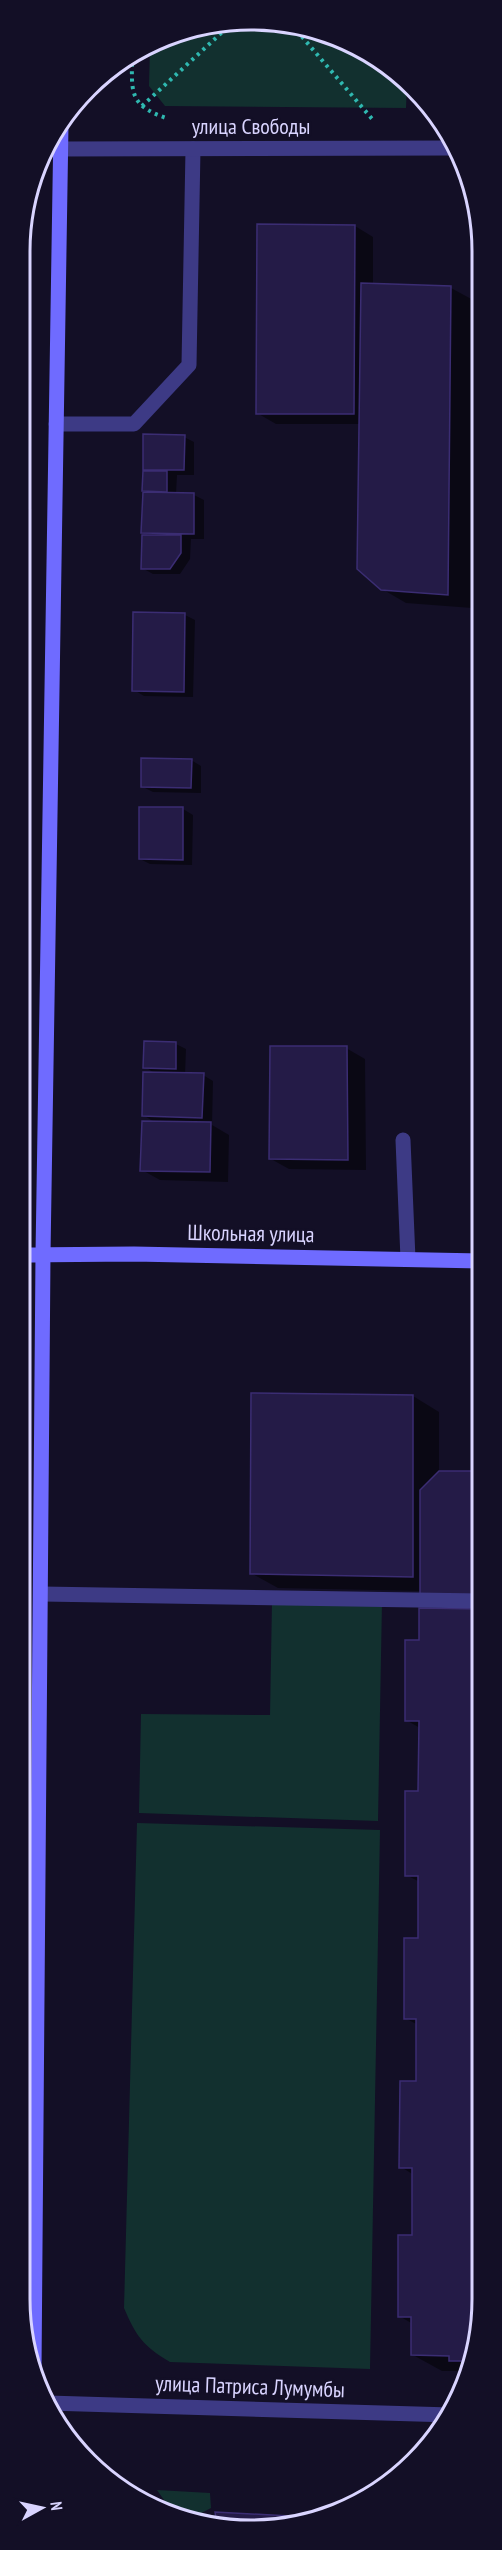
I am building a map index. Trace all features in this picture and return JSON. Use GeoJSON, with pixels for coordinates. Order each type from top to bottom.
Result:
{"type":"FeatureCollection","features":[{"type":"Feature","properties":{"kind":"main road"},"geometry":{"type":"LineString","coordinates":[[34,2343],[43,1254],[56,424],[53,153]]}},
{"type":"Feature","properties":{"kind":"main road","name":"Школьная улица"},"geometry":{"type":"LineString","coordinates":[[30,1255],[472,1261]]}},
{"type":"Feature","properties":{"kind":"street","name":"улица Свободы"},"geometry":{"type":"LineString","coordinates":[[55,149],[446,148]]}},
{"type":"Feature","properties":{"kind":"street"},"geometry":{"type":"LineString","coordinates":[[56,424],[134,424],[189,365],[193,149]]}},
{"type":"Feature","properties":{"kind":"street"},"geometry":{"type":"LineString","coordinates":[[403,1140],[408,1259]]}},
{"type":"Feature","properties":{"kind":"street"},"geometry":{"type":"LineString","coordinates":[[42,1594],[472,1601]]}},
{"type":"Feature","properties":{"kind":"street","name":"улица Патриса Лумумбы"},"geometry":{"type":"LineString","coordinates":[[56,2403],[439,2415]]}},
{"type":"Feature","properties":{"kind":"path"},"geometry":{"type":"LineString","coordinates":[[142,106],[222,32]]}},
{"type":"Feature","properties":{"kind":"path"},"geometry":{"type":"LineString","coordinates":[[302,36],[373,120]]}},
{"type":"Feature","properties":{"kind":"path"},"geometry":{"type":"LineString","coordinates":[[132,65],[132,93],[142,106],[164,118],[176,118]]}},
{"type":"Feature","properties":{"kind":"path"},"geometry":{"type":"LineString","coordinates":[[362,120],[383,120]]}},
{"type":"Feature","properties":{"kind":"green space"},"geometry":{"type":"Polygon","coordinates":[[[237,30],[265,30],[294,34],[322,42],[362,60],[386,76],[407,95],[406,108],[165,106],[149,86],[150,55],[153,53],[208,34],[237,30]]]}},
{"type":"Feature","properties":{"kind":"green space"},"geometry":{"type":"Polygon","coordinates":[[[272,1602],[382,1602],[378,1821],[139,1813],[141,1714],[270,1715],[272,1602]]]}},
{"type":"Feature","properties":{"kind":"green space"},"geometry":{"type":"Polygon","coordinates":[[[137,1823],[380,1830],[370,2369],[170,2362],[141,2340],[124,2308],[137,1823]]]}},
{"type":"Feature","properties":{"kind":"green space"},"geometry":{"type":"Polygon","coordinates":[[[157,2490],[210,2493],[211,2508],[200,2514],[166,2503],[157,2490]]]}},
{"type":"Feature","properties":{"kind":"building"},"geometry":{"type":"Polygon","coordinates":[[[257,224],[355,225],[354,414],[256,414],[257,224]]]}},
{"type":"Feature","properties":{"kind":"building"},"geometry":{"type":"Polygon","coordinates":[[[361,283],[451,286],[448,595],[381,590],[357,569],[361,283]]]}},
{"type":"Feature","properties":{"kind":"building"},"geometry":{"type":"Polygon","coordinates":[[[143,434],[185,435],[184,470],[143,470],[143,434]]]}},
{"type":"Feature","properties":{"kind":"building"},"geometry":{"type":"Polygon","coordinates":[[[143,471],[167,471],[167,492],[142,491],[143,471]]]}},
{"type":"Feature","properties":{"kind":"building"},"geometry":{"type":"Polygon","coordinates":[[[143,492],[194,493],[194,534],[141,533],[143,492]]]}},
{"type":"Feature","properties":{"kind":"building"},"geometry":{"type":"Polygon","coordinates":[[[142,535],[181,535],[181,553],[170,569],[141,569],[142,535]]]}},
{"type":"Feature","properties":{"kind":"building"},"geometry":{"type":"Polygon","coordinates":[[[133,612],[185,613],[184,692],[132,691],[133,612]]]}},
{"type":"Feature","properties":{"kind":"building"},"geometry":{"type":"Polygon","coordinates":[[[141,758],[192,759],[191,788],[141,787],[141,758]]]}},
{"type":"Feature","properties":{"kind":"building"},"geometry":{"type":"Polygon","coordinates":[[[139,807],[183,807],[183,860],[139,859],[139,807]]]}},
{"type":"Feature","properties":{"kind":"building"},"geometry":{"type":"Polygon","coordinates":[[[144,1041],[176,1042],[176,1069],[143,1068],[144,1041]]]}},
{"type":"Feature","properties":{"kind":"building"},"geometry":{"type":"Polygon","coordinates":[[[270,1046],[347,1046],[348,1160],[269,1159],[270,1046]]]}},
{"type":"Feature","properties":{"kind":"building"},"geometry":{"type":"Polygon","coordinates":[[[143,1072],[204,1073],[202,1118],[142,1116],[143,1072]]]}},
{"type":"Feature","properties":{"kind":"building"},"geometry":{"type":"Polygon","coordinates":[[[142,1121],[211,1122],[210,1172],[140,1171],[142,1121]]]}},
{"type":"Feature","properties":{"kind":"building"},"geometry":{"type":"Polygon","coordinates":[[[251,1393],[413,1395],[413,1577],[250,1574],[251,1393]]]}},
{"type":"Feature","properties":{"kind":"building"},"geometry":{"type":"Polygon","coordinates":[[[439,1471],[472,1471],[472,1597],[420,1595],[420,1490],[439,1471]]]}},
{"type":"Feature","properties":{"kind":"building"},"geometry":{"type":"Polygon","coordinates":[[[419,1608],[472,1609],[472,2313],[463,2361],[449,2361],[449,2356],[411,2355],[411,2317],[398,2317],[398,2235],[412,2235],[412,2168],[399,2168],[400,2081],[416,2081],[416,2019],[404,2019],[404,1938],[418,1938],[418,1876],[405,1876],[405,1791],[418,1791],[419,1721],[405,1721],[405,1640],[419,1640],[419,1608]]]}},
{"type":"Feature","properties":{"kind":"building"},"geometry":{"type":"Polygon","coordinates":[[[215,2512],[293,2516],[265,2520],[216,2517],[215,2512]]]}}]}
